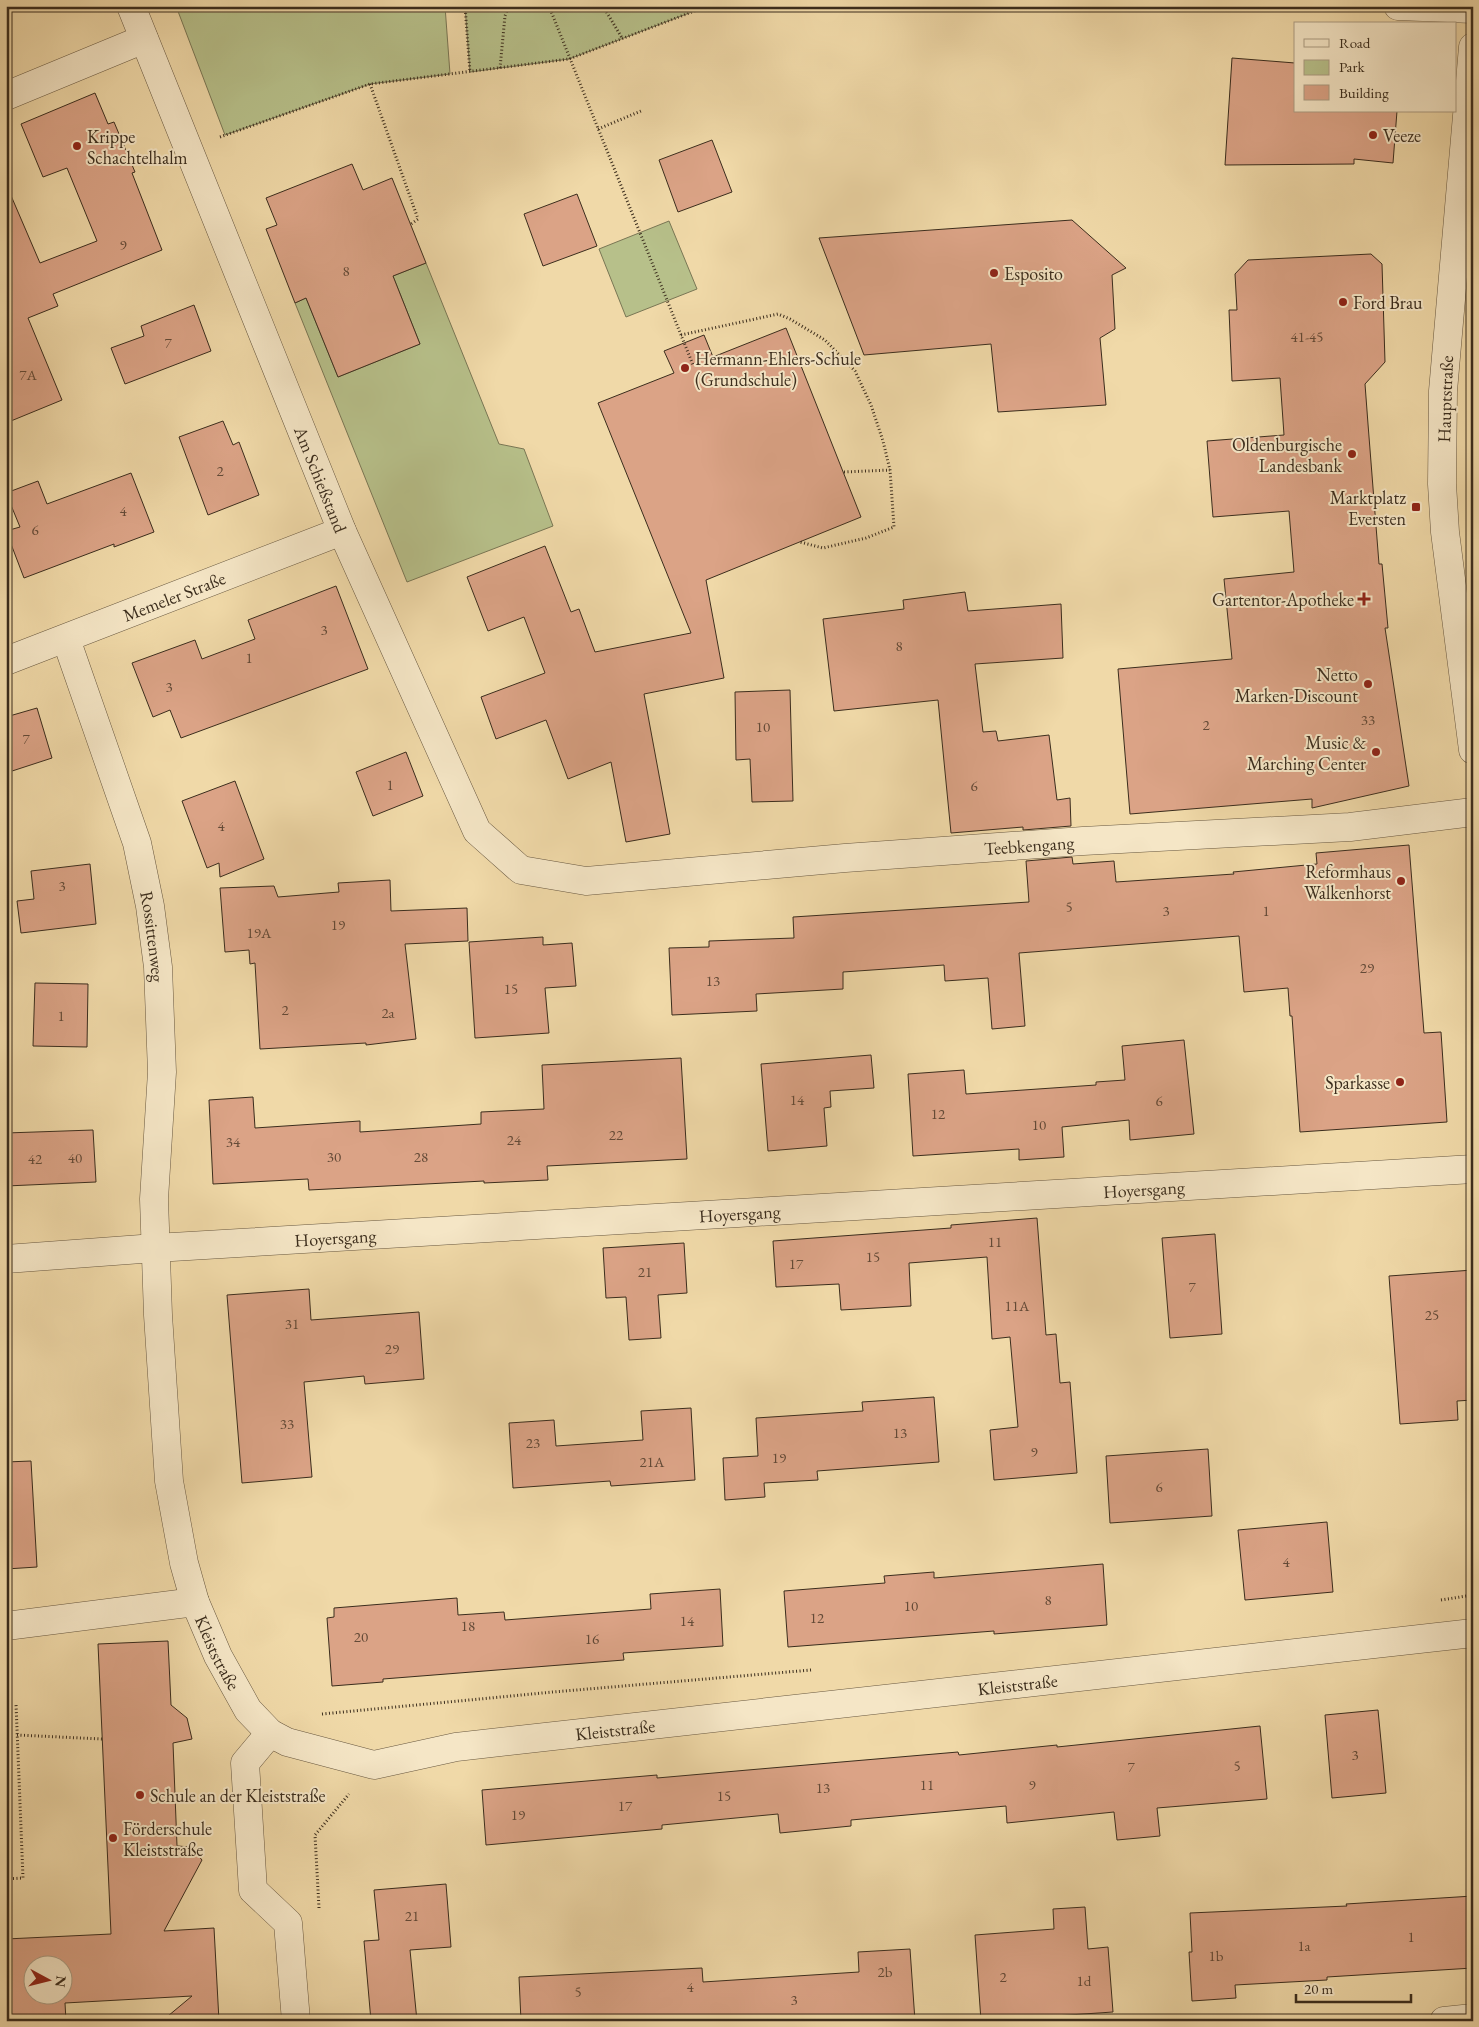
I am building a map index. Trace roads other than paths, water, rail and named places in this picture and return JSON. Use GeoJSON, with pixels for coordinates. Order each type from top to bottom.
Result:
{"type":"FeatureCollection","features":[{"type":"Feature","properties":{"kind":"street","name":"Am Schießstand"},"geometry":{"type":"LineString","coordinates":[[131,6],[342,531],[477,831],[521,870],[586,881]]}},
{"type":"Feature","properties":{"kind":"street"},"geometry":{"type":"LineString","coordinates":[[1398,6],[1473,9]]}},
{"type":"Feature","properties":{"kind":"street"},"geometry":{"type":"LineString","coordinates":[[6,96],[144,39]]}},
{"type":"Feature","properties":{"kind":"street","name":"Hauptstraße"},"geometry":{"type":"LineString","coordinates":[[1473,47],[1443,391],[1442,484],[1445,532],[1473,750]]}},
{"type":"Feature","properties":{"kind":"street","name":"Memeler Straße"},"geometry":{"type":"LineString","coordinates":[[6,661],[342,531]]}},
{"type":"Feature","properties":{"kind":"street","name":"Rossittenweg"},"geometry":{"type":"LineString","coordinates":[[66,639],[137,844],[150,906],[158,967],[162,1072],[154,1199],[155,1248]]}},
{"type":"Feature","properties":{"kind":"street","name":"Teebkengang"},"geometry":{"type":"LineString","coordinates":[[586,881],[845,858],[1083,841],[1350,826],[1473,812]]}},
{"type":"Feature","properties":{"kind":"street","name":"Hoyersgang"},"geometry":{"type":"LineString","coordinates":[[6,1259],[155,1248],[1473,1170]]}},
{"type":"Feature","properties":{"kind":"street","name":"Kleiststraße"},"geometry":{"type":"LineString","coordinates":[[155,1248],[169,1481],[184,1563],[195,1602],[218,1656],[248,1710],[270,1733],[287,1742],[374,1765],[456,1748],[1473,1634]]}},
{"type":"Feature","properties":{"kind":"street"},"geometry":{"type":"LineString","coordinates":[[6,1626],[195,1602]]}},
{"type":"Feature","properties":{"kind":"street"},"geometry":{"type":"LineString","coordinates":[[270,1733],[245,1763],[253,1890],[288,1923],[296,2021]]}},
{"type":"Feature","properties":{"kind":"street"},"geometry":{"type":"LineString","coordinates":[[1444,2021],[1473,2018]]}},
{"type":"Feature","properties":{"kind":"place","name":"Veeze"},"geometry":{"type":"Point","coordinates":[1373,135]}},
{"type":"Feature","properties":{"kind":"place","name":"Krippe Schachtelhalm"},"geometry":{"type":"Point","coordinates":[77,146]}},
{"type":"Feature","properties":{"kind":"place","name":"Esposito"},"geometry":{"type":"Point","coordinates":[994,273]}},
{"type":"Feature","properties":{"kind":"place","name":"Ford Brau"},"geometry":{"type":"Point","coordinates":[1343,302]}},
{"type":"Feature","properties":{"kind":"place","name":"Hermann-Ehlers-Schule (Grundschule)"},"geometry":{"type":"Point","coordinates":[685,368]}},
{"type":"Feature","properties":{"kind":"place","name":"Oldenburgische Landesbank"},"geometry":{"type":"Point","coordinates":[1352,454]}},
{"type":"Feature","properties":{"kind":"place","name":"Marktplatz Eversten"},"geometry":{"type":"Point","coordinates":[1416,507]}},
{"type":"Feature","properties":{"kind":"place","name":"Gartentor-Apotheke"},"geometry":{"type":"Point","coordinates":[1364,599]}},
{"type":"Feature","properties":{"kind":"place","name":"Netto Marken-Discount"},"geometry":{"type":"Point","coordinates":[1368,684]}},
{"type":"Feature","properties":{"kind":"place","name":"Music & Marching Center"},"geometry":{"type":"Point","coordinates":[1376,752]}},
{"type":"Feature","properties":{"kind":"place","name":"Reformhaus Walkenhorst"},"geometry":{"type":"Point","coordinates":[1401,881]}},
{"type":"Feature","properties":{"kind":"place","name":"Sparkasse"},"geometry":{"type":"Point","coordinates":[1400,1082]}},
{"type":"Feature","properties":{"kind":"place","name":"Schule an der Kleiststraße"},"geometry":{"type":"Point","coordinates":[140,1795]}},
{"type":"Feature","properties":{"kind":"place","name":"Förderschule Kleiststraße"},"geometry":{"type":"Point","coordinates":[113,1838]}}]}
